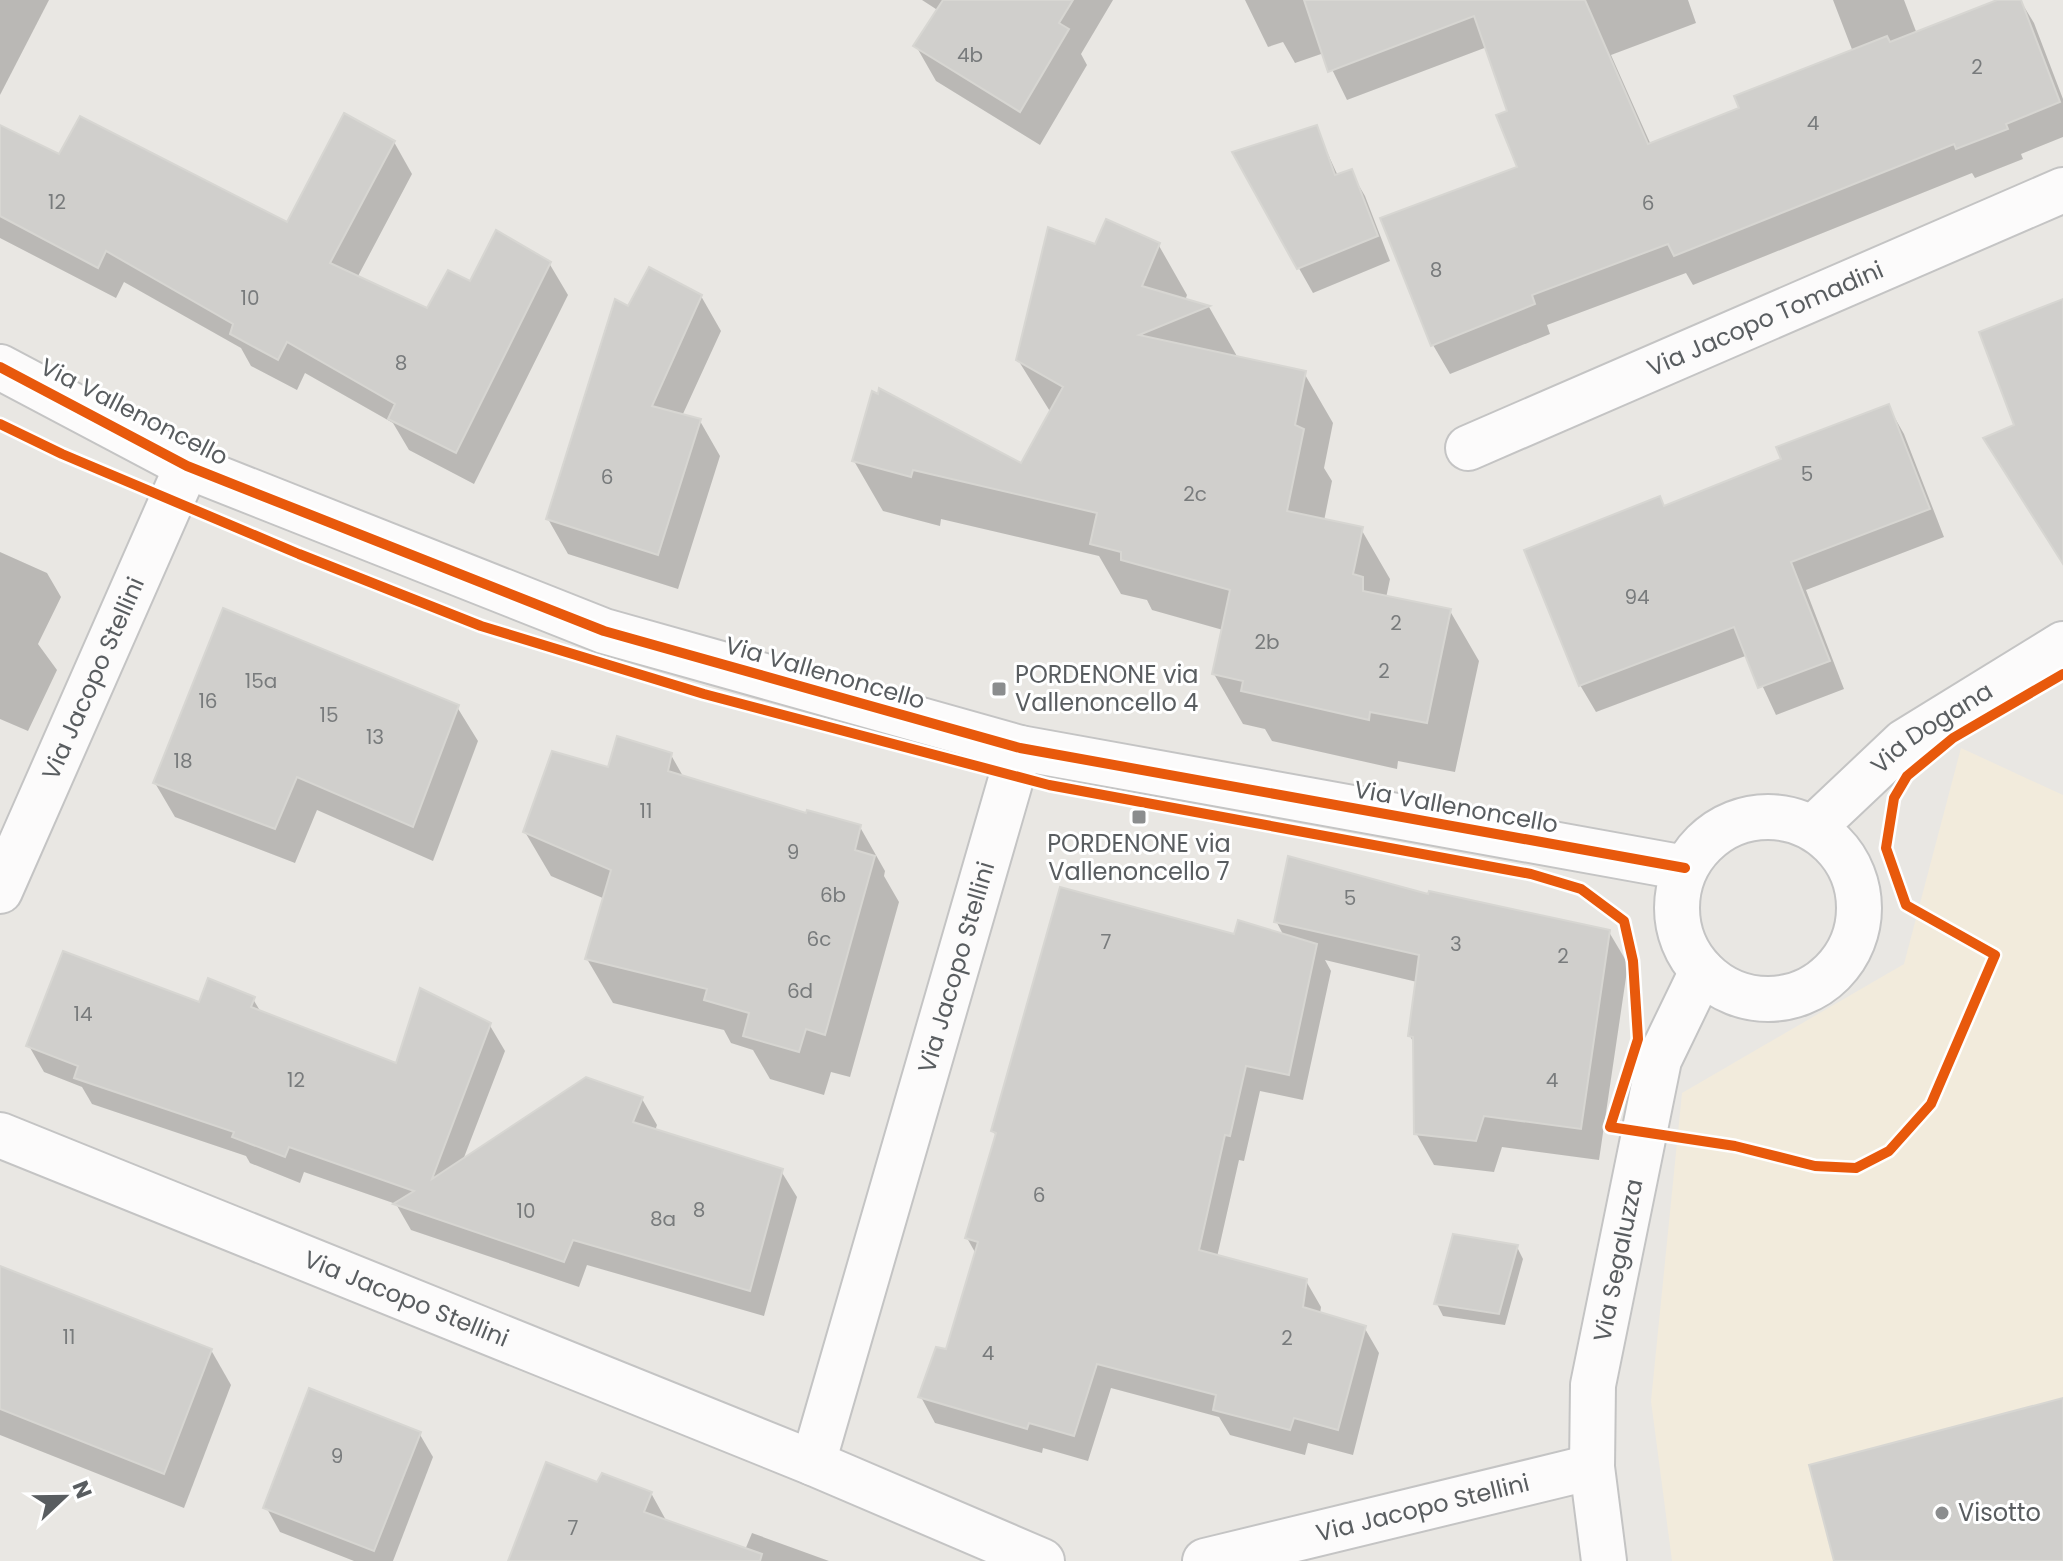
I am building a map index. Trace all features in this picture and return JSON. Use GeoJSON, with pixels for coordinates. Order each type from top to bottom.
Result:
{"type":"FeatureCollection","features":[{"type":"Feature","properties":{"kind":"street","name":"Via Jacopo Tomadini"},"geometry":{"type":"LineString","coordinates":[[1468,448],[2063,190]]}},
{"type":"Feature","properties":{"kind":"street","name":"Via Vallenoncello"},"geometry":{"type":"LineString","coordinates":[[0,367],[187,466],[604,631],[1020,748],[1685,868]]}},
{"type":"Feature","properties":{"kind":"street","name":"Via Jacopo Stellini"},"geometry":{"type":"LineString","coordinates":[[0,891],[187,466]]}},
{"type":"Feature","properties":{"kind":"street","name":"Via Dogana"},"geometry":{"type":"LineString","coordinates":[[1813,828],[1904,742],[2063,644]]}},
{"type":"Feature","properties":{"kind":"street","name":"Via Jacopo Stellini"},"geometry":{"type":"LineString","coordinates":[[813,1463],[1020,748]]}},
{"type":"Feature","properties":{"kind":"street"},"geometry":{"type":"LineString","coordinates":[[1755,817],[1785,818],[1813,828],[1837,848],[1854,875],[1860,905],[1855,937],[1841,965],[1817,986],[1788,998],[1757,999],[1727,990],[1702,971],[1686,949],[1678,922],[1677,895],[1685,868],[1703,844],[1727,826],[1741,821],[1755,817]]}},
{"type":"Feature","properties":{"kind":"street","name":"Via Segaluzza"},"geometry":{"type":"LineString","coordinates":[[1604,1561],[1592,1467],[1593,1385],[1659,1060],[1702,971]]}},
{"type":"Feature","properties":{"kind":"street","name":"Via Jacopo Stellini"},"geometry":{"type":"LineString","coordinates":[[0,1135],[813,1463],[1042,1561]]}},
{"type":"Feature","properties":{"kind":"street","name":"Via Jacopo Stellini"},"geometry":{"type":"LineString","coordinates":[[1205,1561],[1592,1467]]}},
{"type":"Feature","properties":{"kind":"shaded area"},"geometry":{"type":"Polygon","coordinates":[[[1961,748],[2063,795],[2063,1561],[1672,1561],[1651,1401],[1682,1093],[1904,964],[1961,748]]]}},
{"type":"Feature","properties":{"kind":"building"},"geometry":{"type":"Polygon","coordinates":[[[943,0],[1073,0],[1059,23],[1069,29],[1020,112],[913,46],[943,0]]]}},
{"type":"Feature","properties":{"kind":"building"},"geometry":{"type":"Polygon","coordinates":[[[1304,0],[1585,0],[1648,144],[1739,108],[1734,96],[1887,36],[1890,42],[1997,0],[2021,0],[2060,102],[2006,124],[2008,129],[1956,149],[1954,144],[1674,256],[1668,244],[1532,295],[1535,304],[1431,346],[1380,218],[1517,167],[1496,115],[1507,111],[1474,16],[1328,72],[1304,0]]]}},
{"type":"Feature","properties":{"kind":"building"},"geometry":{"type":"Polygon","coordinates":[[[344,113],[395,141],[330,263],[427,308],[448,270],[470,281],[496,230],[551,262],[456,453],[388,419],[395,404],[287,342],[278,360],[230,334],[233,324],[106,251],[98,268],[0,216],[0,125],[59,154],[80,116],[287,222],[344,113]]]}},
{"type":"Feature","properties":{"kind":"building"},"geometry":{"type":"Polygon","coordinates":[[[1317,125],[1335,175],[1352,169],[1378,236],[1297,269],[1232,152],[1317,125]]]}},
{"type":"Feature","properties":{"kind":"building"},"geometry":{"type":"Polygon","coordinates":[[[1106,219],[1160,243],[1142,286],[1210,306],[1139,335],[1306,371],[1295,425],[1304,429],[1287,511],[1363,527],[1353,574],[1363,577],[1363,591],[1451,609],[1427,723],[1370,712],[1369,720],[1241,691],[1243,681],[1212,674],[1230,590],[1121,560],[1121,552],[1090,544],[1097,513],[913,470],[911,477],[852,461],[872,391],[878,394],[879,388],[1021,463],[1063,387],[1016,360],[1048,227],[1095,244],[1106,219]]]}},
{"type":"Feature","properties":{"kind":"building"},"geometry":{"type":"Polygon","coordinates":[[[649,267],[702,295],[652,406],[701,419],[658,555],[546,519],[615,299],[628,306],[649,267]]]}},
{"type":"Feature","properties":{"kind":"building"},"geometry":{"type":"Polygon","coordinates":[[[2063,299],[2063,564],[1983,438],[2014,425],[1979,332],[2063,299]]]}},
{"type":"Feature","properties":{"kind":"building"},"geometry":{"type":"Polygon","coordinates":[[[1889,404],[1930,509],[1791,562],[1830,661],[1758,688],[1734,627],[1579,686],[1524,550],[1660,496],[1664,506],[1781,459],[1776,447],[1889,404]]]}},
{"type":"Feature","properties":{"kind":"building"},"geometry":{"type":"Polygon","coordinates":[[[223,608],[459,705],[413,827],[297,777],[275,829],[153,783],[223,608]]]}},
{"type":"Feature","properties":{"kind":"building"},"geometry":{"type":"Polygon","coordinates":[[[617,736],[672,753],[668,771],[806,813],[807,810],[861,825],[855,850],[875,856],[825,1035],[806,1029],[799,1052],[743,1036],[749,1013],[704,1000],[707,989],[585,959],[611,870],[523,832],[552,751],[608,767],[617,736]]]}},
{"type":"Feature","properties":{"kind":"building"},"geometry":{"type":"Polygon","coordinates":[[[1288,856],[1428,894],[1429,891],[1610,930],[1581,1129],[1484,1116],[1476,1141],[1414,1134],[1413,1037],[1408,1036],[1419,955],[1274,922],[1288,856]]]}},
{"type":"Feature","properties":{"kind":"building"},"geometry":{"type":"Polygon","coordinates":[[[1060,887],[1234,934],[1238,920],[1317,944],[1289,1075],[1246,1066],[1230,1136],[1225,1135],[1199,1250],[1307,1279],[1303,1307],[1366,1326],[1338,1430],[1294,1418],[1290,1430],[1213,1410],[1216,1395],[1097,1364],[1074,1436],[1029,1423],[1027,1429],[918,1397],[936,1347],[946,1349],[978,1242],[965,1238],[996,1133],[991,1131],[1060,887]]]}},
{"type":"Feature","properties":{"kind":"building"},"geometry":{"type":"Polygon","coordinates":[[[63,951],[199,1002],[208,978],[255,997],[251,1007],[396,1063],[420,988],[491,1023],[432,1179],[586,1077],[643,1097],[633,1122],[783,1169],[750,1291],[573,1240],[564,1262],[393,1204],[414,1191],[289,1147],[285,1157],[232,1137],[234,1132],[74,1078],[78,1066],[26,1046],[63,951]]]}},
{"type":"Feature","properties":{"kind":"building"},"geometry":{"type":"Polygon","coordinates":[[[1453,1234],[1518,1245],[1499,1314],[1434,1304],[1453,1234]]]}},
{"type":"Feature","properties":{"kind":"building"},"geometry":{"type":"Polygon","coordinates":[[[0,1266],[212,1349],[164,1474],[0,1409],[0,1266]]]}},
{"type":"Feature","properties":{"kind":"building"},"geometry":{"type":"Polygon","coordinates":[[[309,1388],[421,1432],[374,1551],[263,1508],[309,1388]]]}},
{"type":"Feature","properties":{"kind":"building","name":"Visotto"},"geometry":{"type":"Polygon","coordinates":[[[2063,1398],[2063,1561],[1834,1561],[1809,1465],[2063,1398]]]}},
{"type":"Feature","properties":{"kind":"building"},"geometry":{"type":"Polygon","coordinates":[[[546,1462],[597,1482],[602,1473],[652,1492],[644,1512],[762,1554],[760,1561],[508,1561],[546,1462]]]}},
{"type":"Feature","properties":{"kind":"cycle path"},"geometry":{"type":"LineString","coordinates":[[0,367],[187,466],[604,631],[1020,748],[1685,868]]}},
{"type":"Feature","properties":{"kind":"cycle path"},"geometry":{"type":"LineString","coordinates":[[0,424],[62,454],[299,554],[481,626],[704,694],[1049,785],[1531,874],[1581,889],[1624,921],[1633,961],[1638,1039],[1610,1127],[1735,1146],[1815,1166],[1856,1168],[1889,1151],[1931,1104],[1995,955],[1906,905],[1886,848],[1894,798],[1907,776],[1953,738],[2063,674]]}},
{"type":"Feature","properties":{"kind":"place","name":"PORDENONE via Vallenoncello 4"},"geometry":{"type":"Point","coordinates":[999,689]}},
{"type":"Feature","properties":{"kind":"place","name":"PORDENONE via Vallenoncello 7"},"geometry":{"type":"Point","coordinates":[1139,817]}},
{"type":"Feature","properties":{"kind":"place","name":"Visotto"},"geometry":{"type":"Point","coordinates":[1942,1513]}}]}
